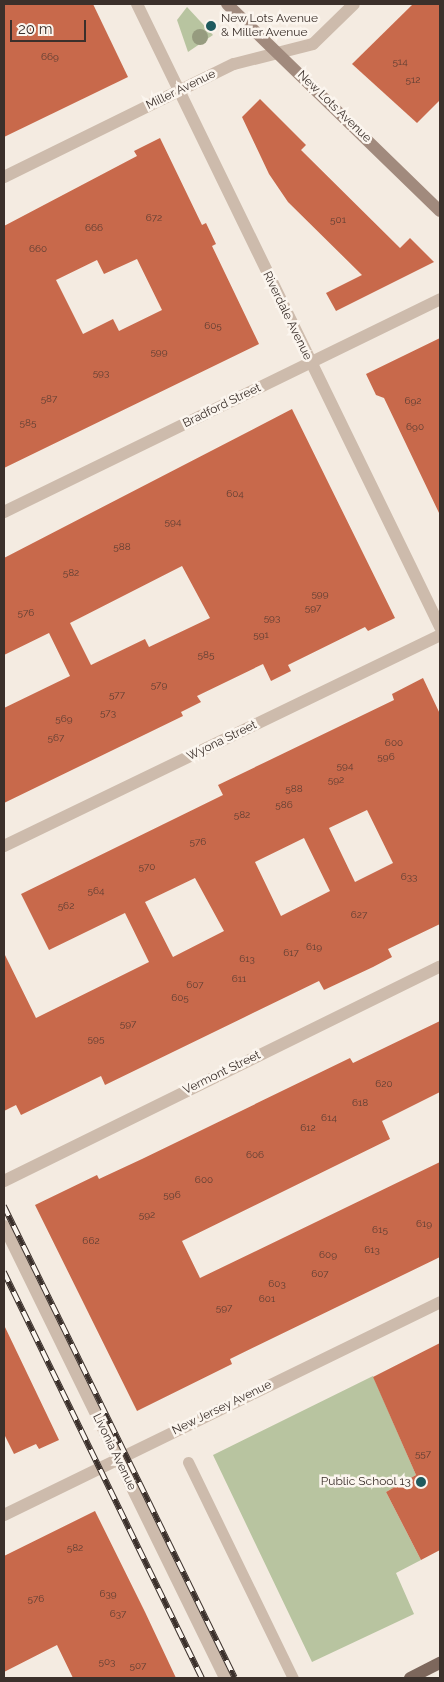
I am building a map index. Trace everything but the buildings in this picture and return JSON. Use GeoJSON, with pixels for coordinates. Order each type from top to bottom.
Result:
{"type":"FeatureCollection","features":[{"type":"Feature","properties":{"kind":"main road"},"geometry":{"type":"LineString","coordinates":[[410,1678],[440,1663]]}},
{"type":"Feature","properties":{"kind":"street","name":"Riverdale Avenue"},"geometry":{"type":"LineString","coordinates":[[137,4],[309,363],[440,627]]}},
{"type":"Feature","properties":{"kind":"street","name":"New Lots Avenue"},"geometry":{"type":"LineString","coordinates":[[227,4],[279,52],[440,211]]}},
{"type":"Feature","properties":{"kind":"street","name":"Miller Avenue"},"geometry":{"type":"LineString","coordinates":[[4,177],[234,64],[313,44],[354,4]]}},
{"type":"Feature","properties":{"kind":"street","name":"Bradford Street"},"geometry":{"type":"LineString","coordinates":[[4,512],[440,299]]}},
{"type":"Feature","properties":{"kind":"street","name":"Wyona Street"},"geometry":{"type":"LineString","coordinates":[[4,846],[440,635]]}},
{"type":"Feature","properties":{"kind":"street","name":"Vermont Street"},"geometry":{"type":"LineString","coordinates":[[4,1181],[440,966]]}},
{"type":"Feature","properties":{"kind":"street","name":"Livonia Avenue"},"geometry":{"type":"LineString","coordinates":[[4,1226],[225,1678]]}},
{"type":"Feature","properties":{"kind":"street","name":"New Jersey Avenue"},"geometry":{"type":"LineString","coordinates":[[4,1515],[440,1302]]}},
{"type":"Feature","properties":{"kind":"lane"},"geometry":{"type":"LineString","coordinates":[[188,1462],[293,1678]]}},
{"type":"Feature","properties":{"kind":"green space"},"geometry":{"type":"Polygon","coordinates":[[[187,7],[213,35],[188,52],[177,20],[187,7]]]}},
{"type":"Feature","properties":{"kind":"green space"},"geometry":{"type":"Polygon","coordinates":[[[373,1376],[416,1475],[386,1492],[421,1560],[396,1573],[414,1614],[312,1662],[213,1455],[373,1376]]]}},
{"type":"Feature","properties":{"kind":"railway"},"geometry":{"type":"LineString","coordinates":[[4,1206],[235,1678]]}},
{"type":"Feature","properties":{"kind":"railway"},"geometry":{"type":"LineString","coordinates":[[4,1272],[202,1678]]}},
{"type":"Feature","properties":{"kind":"place","name":"New Lots Avenue & Miller Avenue"},"geometry":{"type":"Point","coordinates":[211,26]}},
{"type":"Feature","properties":{"kind":"place","name":"Public School 13"},"geometry":{"type":"Point","coordinates":[421,1482]}}]}
